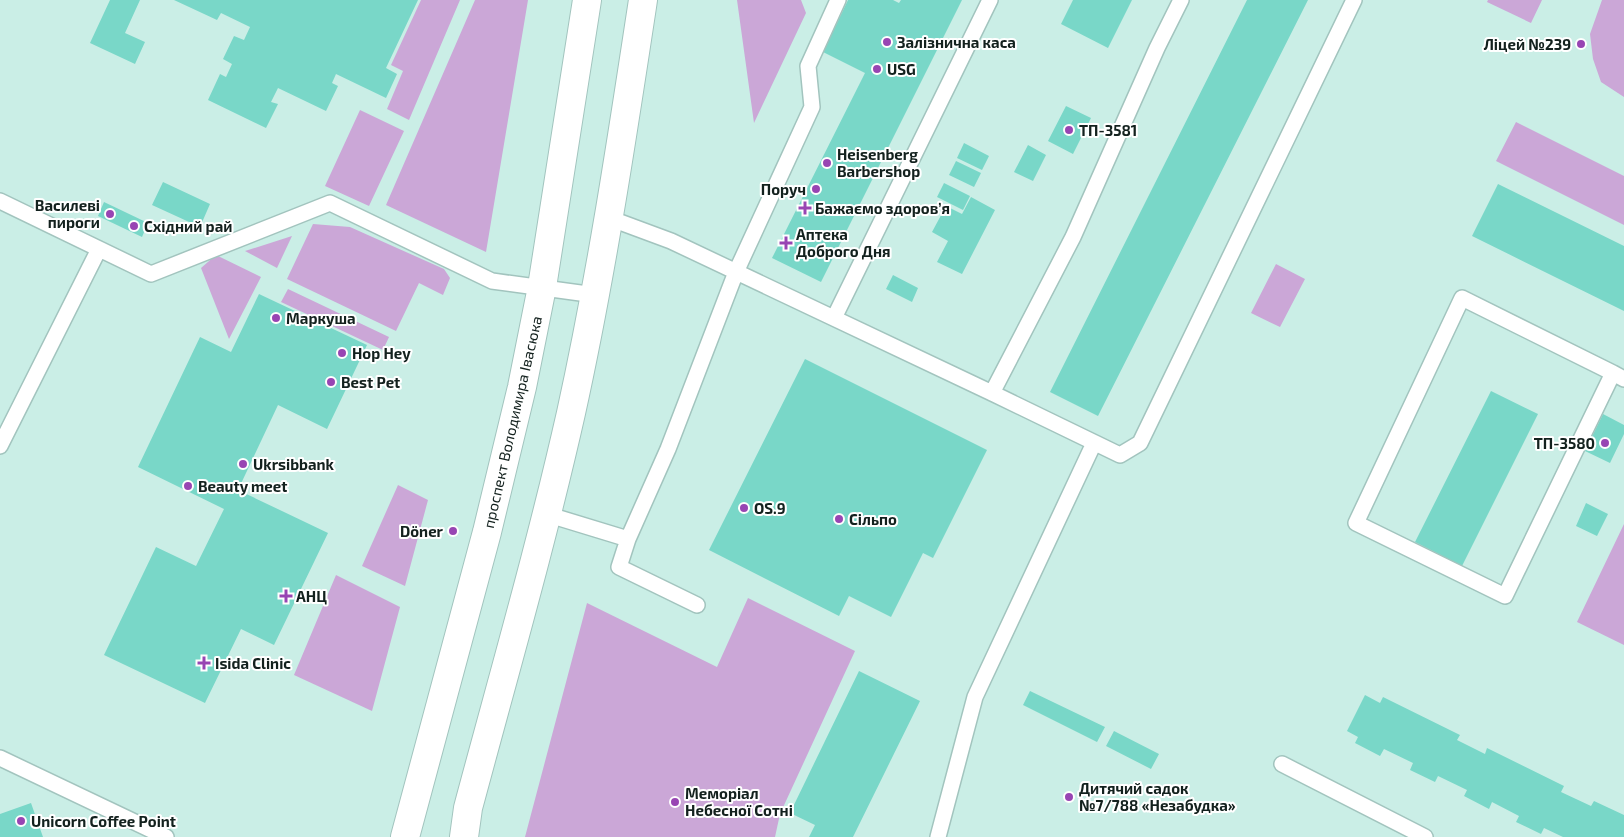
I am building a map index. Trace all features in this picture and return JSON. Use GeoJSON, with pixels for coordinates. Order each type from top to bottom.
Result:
{"type":"FeatureCollection","features":[{"type":"Feature","properties":{"kind":"main road","name":"проспект Володимира Івасюка"},"geometry":{"type":"LineString","coordinates":[[405,837],[487,532],[519,401],[542,287],[587,0]]}},
{"type":"Feature","properties":{"kind":"main road"},"geometry":{"type":"LineString","coordinates":[[464,837],[468,808],[546,514],[570,415],[609,218],[643,0]]}},
{"type":"Feature","properties":{"kind":"lane"},"geometry":{"type":"LineString","coordinates":[[697,605],[619,567],[628,539],[668,449],[736,272],[812,107],[808,66],[838,0]]}},
{"type":"Feature","properties":{"kind":"lane"},"geometry":{"type":"LineString","coordinates":[[834,318],[990,0]]}},
{"type":"Feature","properties":{"kind":"lane"},"geometry":{"type":"LineString","coordinates":[[992,393],[1073,237],[1157,48],[1181,0]]}},
{"type":"Feature","properties":{"kind":"lane"},"geometry":{"type":"LineString","coordinates":[[609,218],[671,241],[1120,455],[1140,443],[1354,0]]}},
{"type":"Feature","properties":{"kind":"lane"},"geometry":{"type":"LineString","coordinates":[[0,202],[150,274],[330,203],[492,281],[595,295]]}},
{"type":"Feature","properties":{"kind":"lane"},"geometry":{"type":"LineString","coordinates":[[0,446],[99,249]]}},
{"type":"Feature","properties":{"kind":"lane"},"geometry":{"type":"LineString","coordinates":[[1462,298],[1619,376],[1505,596],[1356,523],[1462,298]]}},
{"type":"Feature","properties":{"kind":"lane"},"geometry":{"type":"LineString","coordinates":[[938,837],[975,698],[1094,443]]}},
{"type":"Feature","properties":{"kind":"lane"},"geometry":{"type":"LineString","coordinates":[[546,514],[628,539]]}},
{"type":"Feature","properties":{"kind":"lane"},"geometry":{"type":"LineString","coordinates":[[0,758],[166,837]]}},
{"type":"Feature","properties":{"kind":"lane"},"geometry":{"type":"LineString","coordinates":[[1282,764],[1425,837]]}},
{"type":"Feature","properties":{"kind":"shaded area"},"geometry":{"type":"Polygon","coordinates":[[[421,0],[460,0],[409,120],[387,109],[403,71],[391,65],[421,0]]]}},
{"type":"Feature","properties":{"kind":"shaded area"},"geometry":{"type":"Polygon","coordinates":[[[475,0],[528,0],[486,252],[386,205],[475,0]]]}},
{"type":"Feature","properties":{"kind":"shaded area"},"geometry":{"type":"Polygon","coordinates":[[[737,0],[801,0],[806,13],[754,123],[737,0]]]}},
{"type":"Feature","properties":{"kind":"shaded area"},"geometry":{"type":"Polygon","coordinates":[[[1488,0],[1542,0],[1531,23],[1487,2],[1488,0]]]}},
{"type":"Feature","properties":{"kind":"shaded area"},"geometry":{"type":"Polygon","coordinates":[[[1602,0],[1624,0],[1624,97],[1601,82],[1593,59],[1590,34],[1602,0]]]}},
{"type":"Feature","properties":{"kind":"shaded area"},"geometry":{"type":"Polygon","coordinates":[[[360,110],[404,131],[369,206],[325,186],[360,110]]]}},
{"type":"Feature","properties":{"kind":"shaded area"},"geometry":{"type":"Polygon","coordinates":[[[1516,122],[1624,176],[1624,225],[1496,161],[1516,122]]]}},
{"type":"Feature","properties":{"kind":"shaded area"},"geometry":{"type":"Polygon","coordinates":[[[313,224],[350,227],[444,269],[450,278],[443,295],[419,283],[396,331],[287,279],[313,224]]]}},
{"type":"Feature","properties":{"kind":"shaded area"},"geometry":{"type":"Polygon","coordinates":[[[292,236],[277,268],[245,251],[292,236]]]}},
{"type":"Feature","properties":{"kind":"shaded area"},"geometry":{"type":"Polygon","coordinates":[[[216,255],[261,277],[229,339],[201,268],[216,255]]]}},
{"type":"Feature","properties":{"kind":"shaded area"},"geometry":{"type":"Polygon","coordinates":[[[1276,264],[1305,279],[1280,327],[1251,313],[1276,264]]]}},
{"type":"Feature","properties":{"kind":"shaded area"},"geometry":{"type":"Polygon","coordinates":[[[288,289],[389,337],[383,350],[281,302],[288,289]]]}},
{"type":"Feature","properties":{"kind":"shaded area"},"geometry":{"type":"Polygon","coordinates":[[[398,485],[428,500],[405,586],[362,566],[398,485]]]}},
{"type":"Feature","properties":{"kind":"shaded area"},"geometry":{"type":"Polygon","coordinates":[[[1624,524],[1624,645],[1577,622],[1624,524]]]}},
{"type":"Feature","properties":{"kind":"shaded area"},"geometry":{"type":"Polygon","coordinates":[[[336,575],[400,607],[372,711],[294,675],[336,575]]]}},
{"type":"Feature","properties":{"kind":"shaded area"},"geometry":{"type":"Polygon","coordinates":[[[748,598],[855,651],[780,814],[775,837],[525,837],[587,603],[717,667],[748,598]]]}},
{"type":"Feature","properties":{"kind":"building"},"geometry":{"type":"Polygon","coordinates":[[[110,0],[140,0],[125,33],[145,42],[135,64],[90,43],[110,0]]]}},
{"type":"Feature","properties":{"kind":"building"},"geometry":{"type":"Polygon","coordinates":[[[174,0],[418,0],[386,68],[397,74],[386,98],[336,74],[332,83],[338,86],[326,111],[278,88],[271,102],[278,104],[266,128],[208,100],[220,74],[226,77],[232,64],[223,59],[234,36],[244,40],[250,27],[221,13],[217,20],[174,0]]]}},
{"type":"Feature","properties":{"kind":"building"},"geometry":{"type":"Polygon","coordinates":[[[848,0],[893,0],[899,3],[901,0],[962,0],[821,282],[772,258],[865,73],[823,52],[848,0]]]}},
{"type":"Feature","properties":{"kind":"building"},"geometry":{"type":"Polygon","coordinates":[[[1073,0],[1132,0],[1108,48],[1061,24],[1073,0]]]}},
{"type":"Feature","properties":{"kind":"building"},"geometry":{"type":"Polygon","coordinates":[[[1247,0],[1308,0],[1098,416],[1050,392],[1247,0]]]}},
{"type":"Feature","properties":{"kind":"building","name":"ТП-3581"},"geometry":{"type":"Polygon","coordinates":[[[1066,106],[1091,118],[1073,154],[1048,141],[1066,106]]]}},
{"type":"Feature","properties":{"kind":"building"},"geometry":{"type":"Polygon","coordinates":[[[964,143],[989,156],[982,170],[957,158],[964,143]]]}},
{"type":"Feature","properties":{"kind":"building"},"geometry":{"type":"Polygon","coordinates":[[[1028,145],[1046,155],[1033,181],[1014,172],[1028,145]]]}},
{"type":"Feature","properties":{"kind":"building"},"geometry":{"type":"Polygon","coordinates":[[[956,161],[981,173],[974,187],[949,175],[956,161]]]}},
{"type":"Feature","properties":{"kind":"building"},"geometry":{"type":"Polygon","coordinates":[[[163,182],[210,204],[200,227],[152,205],[163,182]]]}},
{"type":"Feature","properties":{"kind":"building"},"geometry":{"type":"Polygon","coordinates":[[[944,183],[970,196],[963,210],[937,197],[944,183]]]}},
{"type":"Feature","properties":{"kind":"building"},"geometry":{"type":"Polygon","coordinates":[[[1498,184],[1624,246],[1624,311],[1472,236],[1498,184]]]}},
{"type":"Feature","properties":{"kind":"building"},"geometry":{"type":"Polygon","coordinates":[[[971,197],[995,210],[962,274],[937,262],[948,241],[932,232],[946,206],[962,214],[971,197]]]}},
{"type":"Feature","properties":{"kind":"building"},"geometry":{"type":"Polygon","coordinates":[[[104,202],[148,223],[142,237],[98,216],[104,202]]]}},
{"type":"Feature","properties":{"kind":"building"},"geometry":{"type":"Polygon","coordinates":[[[893,275],[918,288],[912,302],[886,289],[893,275]]]}},
{"type":"Feature","properties":{"kind":"building"},"geometry":{"type":"Polygon","coordinates":[[[259,294],[367,345],[327,429],[278,405],[238,490],[328,533],[274,645],[241,629],[205,703],[104,655],[156,547],[196,566],[224,509],[138,467],[200,337],[231,352],[259,294]]]}},
{"type":"Feature","properties":{"kind":"building","name":"Сільпо"},"geometry":{"type":"Polygon","coordinates":[[[805,359],[987,450],[933,558],[923,553],[891,617],[849,596],[839,616],[709,550],[805,359]]]}},
{"type":"Feature","properties":{"kind":"building"},"geometry":{"type":"Polygon","coordinates":[[[1491,391],[1538,414],[1462,566],[1415,542],[1491,391]]]}},
{"type":"Feature","properties":{"kind":"building","name":"ТП-3580"},"geometry":{"type":"Polygon","coordinates":[[[1603,414],[1624,425],[1624,434],[1610,463],[1585,451],[1603,414]]]}},
{"type":"Feature","properties":{"kind":"building"},"geometry":{"type":"Polygon","coordinates":[[[1586,503],[1608,514],[1597,536],[1576,526],[1586,503]]]}},
{"type":"Feature","properties":{"kind":"building"},"geometry":{"type":"Polygon","coordinates":[[[859,671],[920,701],[853,837],[809,837],[815,825],[790,813],[859,671]]]}},
{"type":"Feature","properties":{"kind":"building"},"geometry":{"type":"Polygon","coordinates":[[[1030,691],[1105,727],[1097,742],[1023,705],[1030,691]]]}},
{"type":"Feature","properties":{"kind":"building"},"geometry":{"type":"Polygon","coordinates":[[[1365,695],[1380,703],[1383,697],[1460,735],[1457,740],[1485,754],[1487,748],[1564,786],[1561,792],[1591,806],[1594,801],[1624,815],[1624,837],[1563,837],[1544,828],[1541,834],[1516,822],[1519,816],[1492,802],[1489,809],[1464,796],[1467,790],[1438,776],[1435,782],[1410,770],[1413,763],[1384,749],[1380,756],[1355,743],[1358,737],[1347,731],[1365,695]]]}},
{"type":"Feature","properties":{"kind":"building"},"geometry":{"type":"Polygon","coordinates":[[[1114,731],[1159,754],[1151,769],[1106,746],[1114,731]]]}},
{"type":"Feature","properties":{"kind":"building"},"geometry":{"type":"Polygon","coordinates":[[[31,803],[43,837],[0,837],[0,814],[31,803]]]}},
{"type":"Feature","properties":{"kind":"place","name":"Залізнична каса"},"geometry":{"type":"Point","coordinates":[887,42]}},
{"type":"Feature","properties":{"kind":"place","name":"Ліцей №239"},"geometry":{"type":"Point","coordinates":[1581,44]}},
{"type":"Feature","properties":{"kind":"place","name":"USG"},"geometry":{"type":"Point","coordinates":[877,69]}},
{"type":"Feature","properties":{"kind":"place","name":"ТП-3581"},"geometry":{"type":"Point","coordinates":[1069,130]}},
{"type":"Feature","properties":{"kind":"place","name":"Heisenberg Barbershop"},"geometry":{"type":"Point","coordinates":[827,163]}},
{"type":"Feature","properties":{"kind":"place","name":"Поруч"},"geometry":{"type":"Point","coordinates":[816,189]}},
{"type":"Feature","properties":{"kind":"place","name":"Бажаємо здоровʼя"},"geometry":{"type":"Point","coordinates":[805,208]}},
{"type":"Feature","properties":{"kind":"place","name":"Василеві пироги"},"geometry":{"type":"Point","coordinates":[110,214]}},
{"type":"Feature","properties":{"kind":"place","name":"Східний рай"},"geometry":{"type":"Point","coordinates":[134,226]}},
{"type":"Feature","properties":{"kind":"place","name":"Аптека Доброго Дня"},"geometry":{"type":"Point","coordinates":[786,243]}},
{"type":"Feature","properties":{"kind":"place","name":"Маркуша"},"geometry":{"type":"Point","coordinates":[276,318]}},
{"type":"Feature","properties":{"kind":"place","name":"Hop Hey"},"geometry":{"type":"Point","coordinates":[342,353]}},
{"type":"Feature","properties":{"kind":"place","name":"Best Pet"},"geometry":{"type":"Point","coordinates":[331,382]}},
{"type":"Feature","properties":{"kind":"place","name":"ТП-3580"},"geometry":{"type":"Point","coordinates":[1605,443]}},
{"type":"Feature","properties":{"kind":"place","name":"Ukrsibbank"},"geometry":{"type":"Point","coordinates":[243,464]}},
{"type":"Feature","properties":{"kind":"place","name":"Beauty meet"},"geometry":{"type":"Point","coordinates":[188,486]}},
{"type":"Feature","properties":{"kind":"place","name":"OS.9"},"geometry":{"type":"Point","coordinates":[744,508]}},
{"type":"Feature","properties":{"kind":"place","name":"Сільпо"},"geometry":{"type":"Point","coordinates":[839,519]}},
{"type":"Feature","properties":{"kind":"place","name":"Döner"},"geometry":{"type":"Point","coordinates":[453,531]}},
{"type":"Feature","properties":{"kind":"place","name":"АНЦ"},"geometry":{"type":"Point","coordinates":[286,596]}},
{"type":"Feature","properties":{"kind":"place","name":"Isida Clinic"},"geometry":{"type":"Point","coordinates":[204,663]}},
{"type":"Feature","properties":{"kind":"place","name":"Дитячий садок №7/788 «Незабудка»"},"geometry":{"type":"Point","coordinates":[1069,797]}},
{"type":"Feature","properties":{"kind":"place","name":"Меморіал Небесної Сотні"},"geometry":{"type":"Point","coordinates":[675,802]}},
{"type":"Feature","properties":{"kind":"place","name":"Unicorn Coffee Point"},"geometry":{"type":"Point","coordinates":[21,821]}}]}
